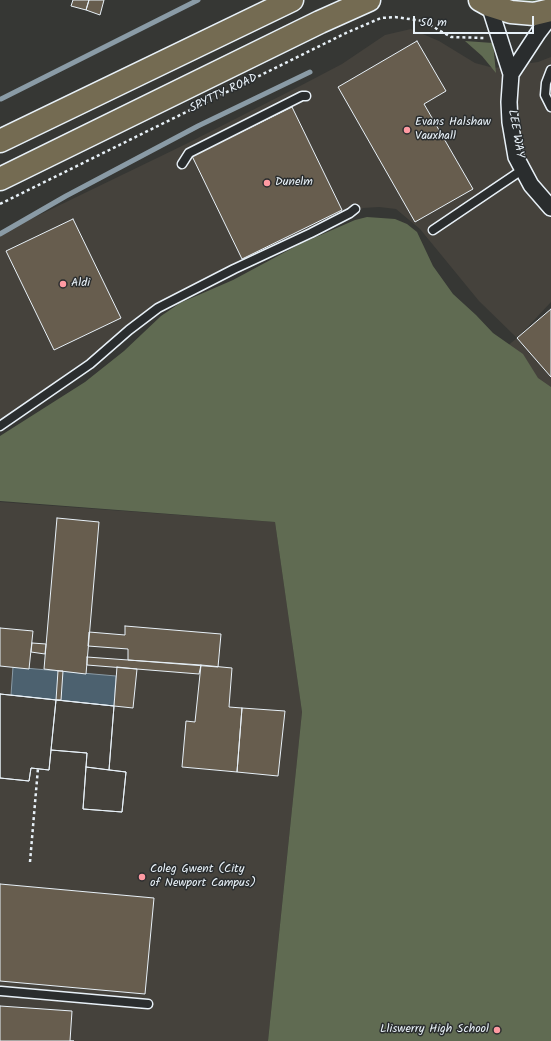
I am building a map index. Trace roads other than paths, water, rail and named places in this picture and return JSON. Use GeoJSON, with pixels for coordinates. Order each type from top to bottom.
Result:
{"type":"FeatureCollection","features":[{"type":"Feature","properties":{"kind":"main road"},"geometry":{"type":"LineString","coordinates":[[0,141],[292,0]]}},
{"type":"Feature","properties":{"kind":"main road","name":"SPYTTY ROAD"},"geometry":{"type":"LineString","coordinates":[[0,179],[320,22],[369,0]]}},
{"type":"Feature","properties":{"kind":"main road"},"geometry":{"type":"LineString","coordinates":[[485,2],[511,12],[534,14],[551,10]]}},
{"type":"Feature","properties":{"kind":"street","name":"LEE WAY"},"geometry":{"type":"LineString","coordinates":[[485,2],[511,74],[509,102],[510,122],[516,157],[531,185],[551,208]]}},
{"type":"Feature","properties":{"kind":"street","name":"LEE WAY"},"geometry":{"type":"LineString","coordinates":[[511,74],[551,16]]}},
{"type":"Feature","properties":{"kind":"lane"},"geometry":{"type":"LineString","coordinates":[[551,70],[546,83],[545,95],[551,107]]}},
{"type":"Feature","properties":{"kind":"lane"},"geometry":{"type":"LineString","coordinates":[[182,164],[189,153],[302,96],[306,96]]}},
{"type":"Feature","properties":{"kind":"lane"},"geometry":{"type":"LineString","coordinates":[[433,230],[522,170]]}},
{"type":"Feature","properties":{"kind":"lane"},"geometry":{"type":"LineString","coordinates":[[0,426],[90,364],[129,330],[158,308],[234,269],[311,233],[355,209]]}},
{"type":"Feature","properties":{"kind":"lane"},"geometry":{"type":"LineString","coordinates":[[1,991],[148,1004]]}},
{"type":"Feature","properties":{"kind":"water"},"geometry":{"type":"Polygon","coordinates":[[[13,667],[116,676],[114,706],[11,695],[13,667]]]}},
{"type":"Feature","properties":{"kind":"waterway"},"geometry":{"type":"LineString","coordinates":[[1,99],[198,0]]}},
{"type":"Feature","properties":{"kind":"waterway"},"geometry":{"type":"LineString","coordinates":[[0,234],[66,196],[198,126],[310,72]]}},
{"type":"Feature","properties":{"kind":"place","name":"Evans Halshaw Vauxhall"},"geometry":{"type":"Point","coordinates":[407,130]}},
{"type":"Feature","properties":{"kind":"place","name":"Dunelm"},"geometry":{"type":"Point","coordinates":[267,183]}},
{"type":"Feature","properties":{"kind":"place","name":"Aldi"},"geometry":{"type":"Point","coordinates":[63,284]}},
{"type":"Feature","properties":{"kind":"place","name":"Coleg Gwent (City of Newport Campus)"},"geometry":{"type":"Point","coordinates":[142,877]}},
{"type":"Feature","properties":{"kind":"place","name":"Lliswerry High School"},"geometry":{"type":"Point","coordinates":[497,1030]}}]}
